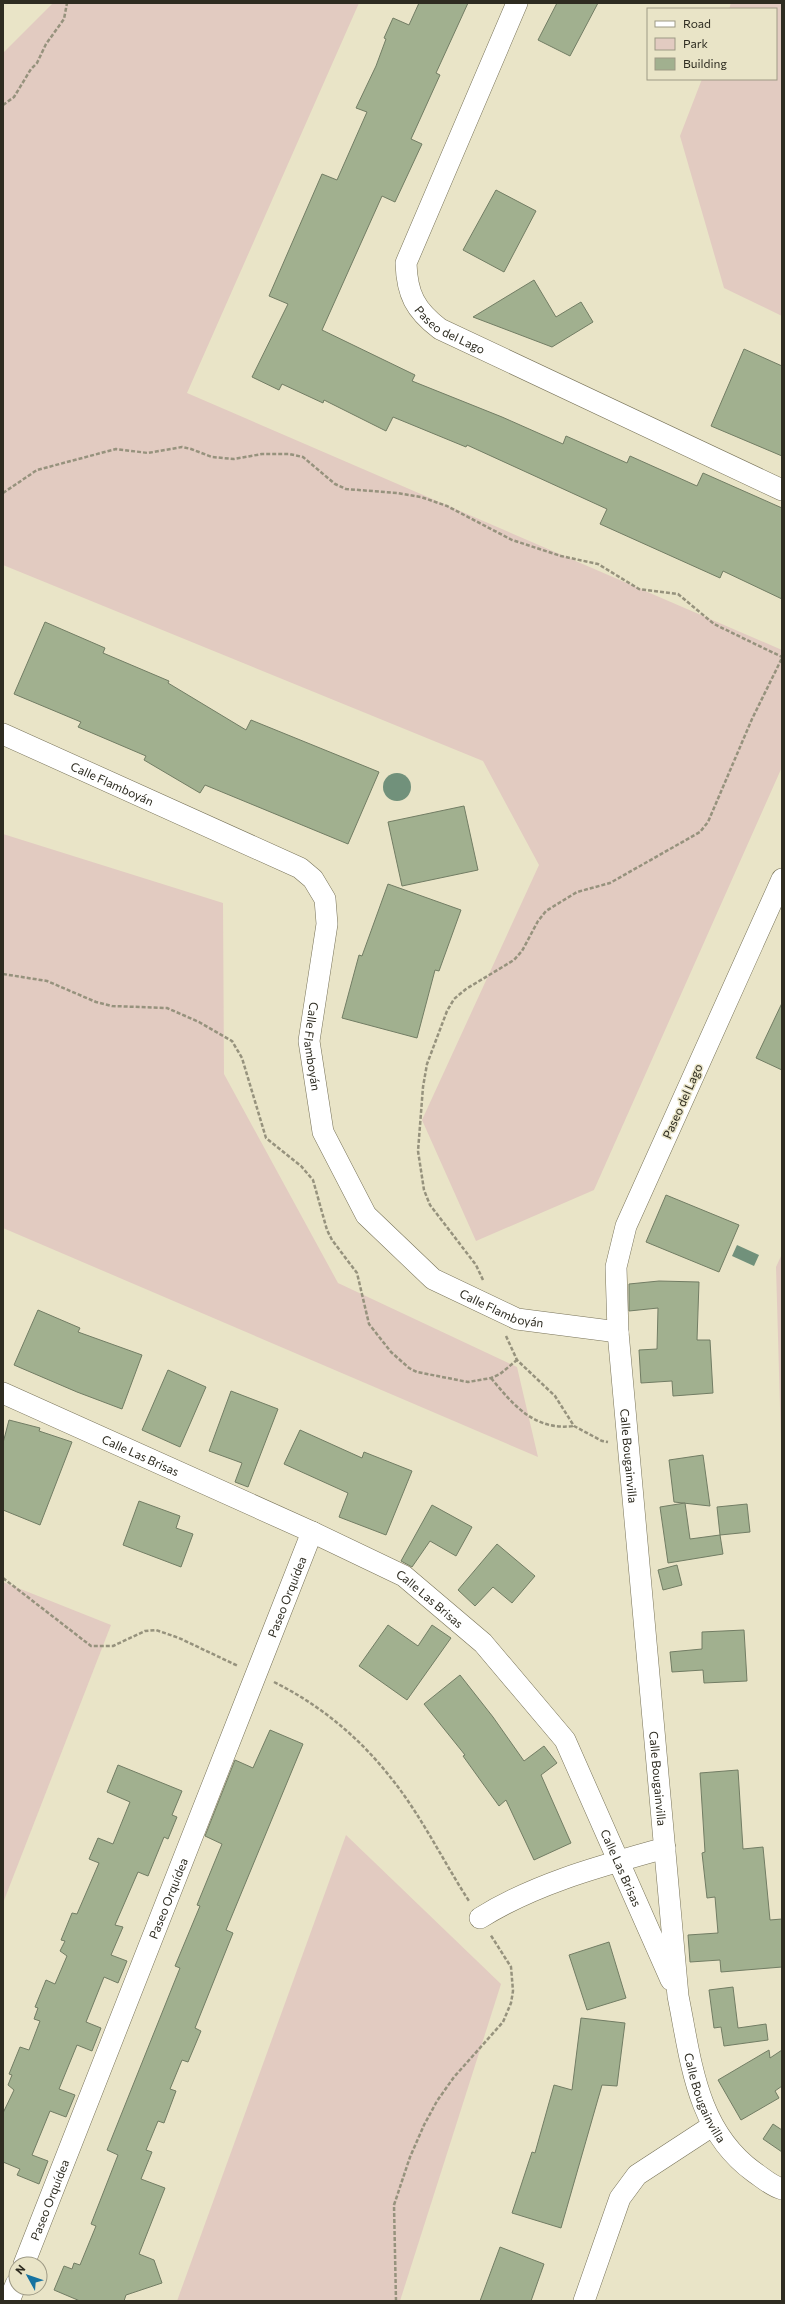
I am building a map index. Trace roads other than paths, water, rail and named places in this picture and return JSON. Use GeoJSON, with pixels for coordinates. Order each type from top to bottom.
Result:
{"type":"FeatureCollection","features":[{"type":"Feature","properties":{"kind":"street","name":"Paseo del Lago"},"geometry":{"type":"LineString","coordinates":[[517,3],[406,263],[407,282],[413,301],[425,317],[440,329],[782,490]]}},
{"type":"Feature","properties":{"kind":"street","name":"Calle Flamboyán"},"geometry":{"type":"LineString","coordinates":[[3,734],[300,868],[313,879],[325,899],[327,924],[309,1040],[323,1132],[366,1215],[432,1279],[493,1308],[517,1319],[618,1332]]}},
{"type":"Feature","properties":{"kind":"street","name":"Paseo del Lago"},"geometry":{"type":"LineString","coordinates":[[618,1332],[616,1267],[626,1226],[782,879]]}},
{"type":"Feature","properties":{"kind":"street","name":"Calle Bougainvilla"},"geometry":{"type":"LineString","coordinates":[[618,1332],[678,1996],[696,2086],[712,2126],[739,2161],[774,2187],[782,2189]]}},
{"type":"Feature","properties":{"kind":"street","name":"Calle Las Brisas"},"geometry":{"type":"LineString","coordinates":[[3,1393],[312,1532],[404,1576],[483,1643],[565,1740],[678,1996]]}},
{"type":"Feature","properties":{"kind":"street","name":"Paseo Orquídea"},"geometry":{"type":"LineString","coordinates":[[27,2256],[312,1532]]}},
{"type":"Feature","properties":{"kind":"street"},"geometry":{"type":"LineString","coordinates":[[480,1918],[505,1902],[531,1890],[618,1861],[665,1848]]}},
{"type":"Feature","properties":{"kind":"street"},"geometry":{"type":"LineString","coordinates":[[584,2301],[620,2198],[637,2175],[712,2126]]}}]}
